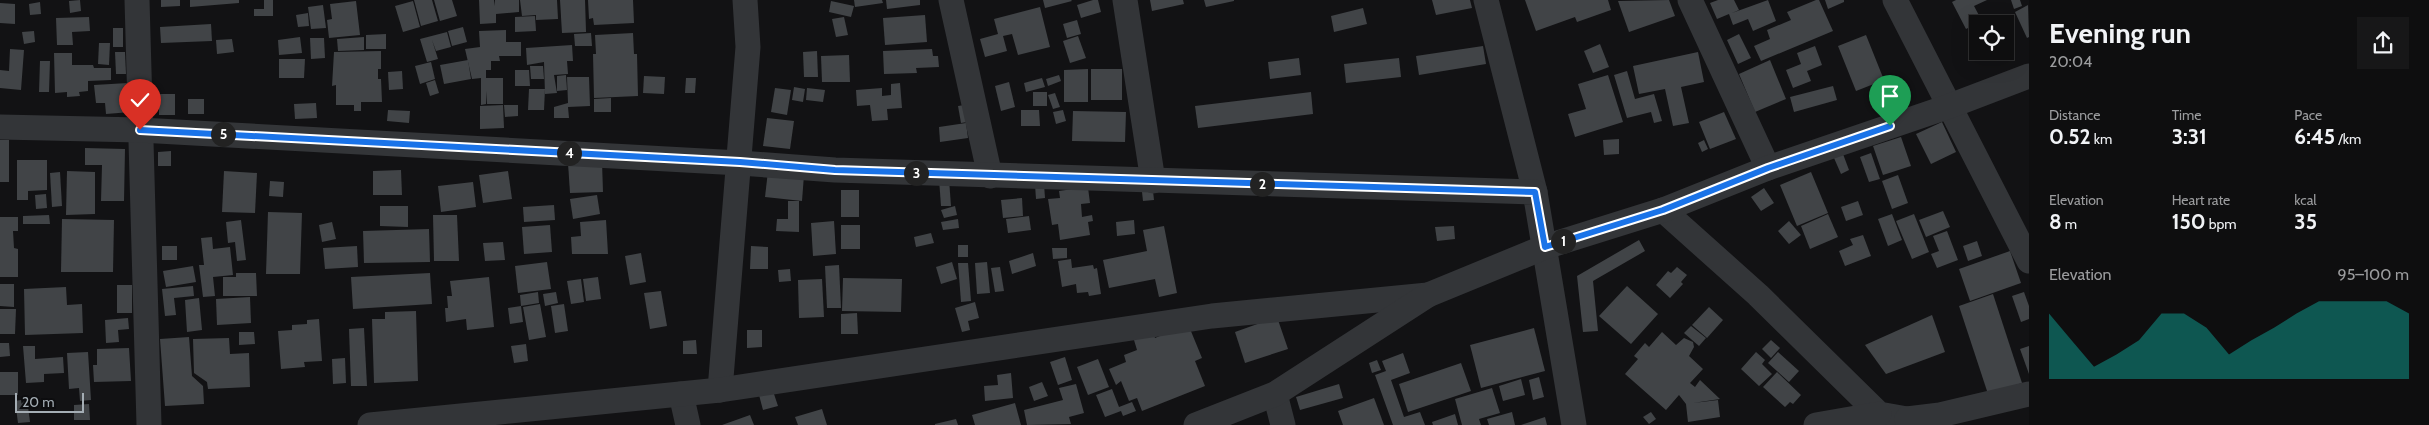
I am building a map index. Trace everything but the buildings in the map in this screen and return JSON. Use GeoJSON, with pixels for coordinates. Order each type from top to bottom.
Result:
{"type":"FeatureCollection","features":[{"type":"Feature","properties":{"kind":"street"},"geometry":{"type":"LineString","coordinates":[[137,0],[148,425]]}},
{"type":"Feature","properties":{"kind":"street"},"geometry":{"type":"LineString","coordinates":[[720,390],[748,47],[745,0]]}},
{"type":"Feature","properties":{"kind":"street"},"geometry":{"type":"LineString","coordinates":[[950,0],[990,176]]}},
{"type":"Feature","properties":{"kind":"street"},"geometry":{"type":"LineString","coordinates":[[1125,0],[1154,181]]}},
{"type":"Feature","properties":{"kind":"street"},"geometry":{"type":"LineString","coordinates":[[1486,0],[1535,192],[1574,425]]}},
{"type":"Feature","properties":{"kind":"street"},"geometry":{"type":"LineString","coordinates":[[1690,0],[1768,168]]}},
{"type":"Feature","properties":{"kind":"street"},"geometry":{"type":"LineString","coordinates":[[1895,0],[2029,261]]}},
{"type":"Feature","properties":{"kind":"street"},"geometry":{"type":"LineString","coordinates":[[1196,425],[1275,394],[1428,295],[1545,247],[1663,210],[1768,168],[1950,106],[2029,76]]}},
{"type":"Feature","properties":{"kind":"street"},"geometry":{"type":"LineString","coordinates":[[0,127],[140,130],[740,162],[835,170],[1535,192]]}},
{"type":"Feature","properties":{"kind":"street"},"geometry":{"type":"LineString","coordinates":[[1663,210],[1758,295],[1879,414]]}},
{"type":"Feature","properties":{"kind":"street"},"geometry":{"type":"LineString","coordinates":[[370,425],[720,390],[1212,316],[1428,295]]}},
{"type":"Feature","properties":{"kind":"street"},"geometry":{"type":"LineString","coordinates":[[681,394],[688,425]]}},
{"type":"Feature","properties":{"kind":"street"},"geometry":{"type":"LineString","coordinates":[[1275,394],[1283,425]]}},
{"type":"Feature","properties":{"kind":"street"},"geometry":{"type":"LineString","coordinates":[[1816,425],[1879,414],[1913,422],[2029,394]]}},
{"type":"Feature","properties":{"kind":"route"},"geometry":{"type":"LineString","coordinates":[[140,130],[740,162],[835,170],[1535,192],[1545,247],[1663,210],[1768,168],[1890,126]]}}]}
